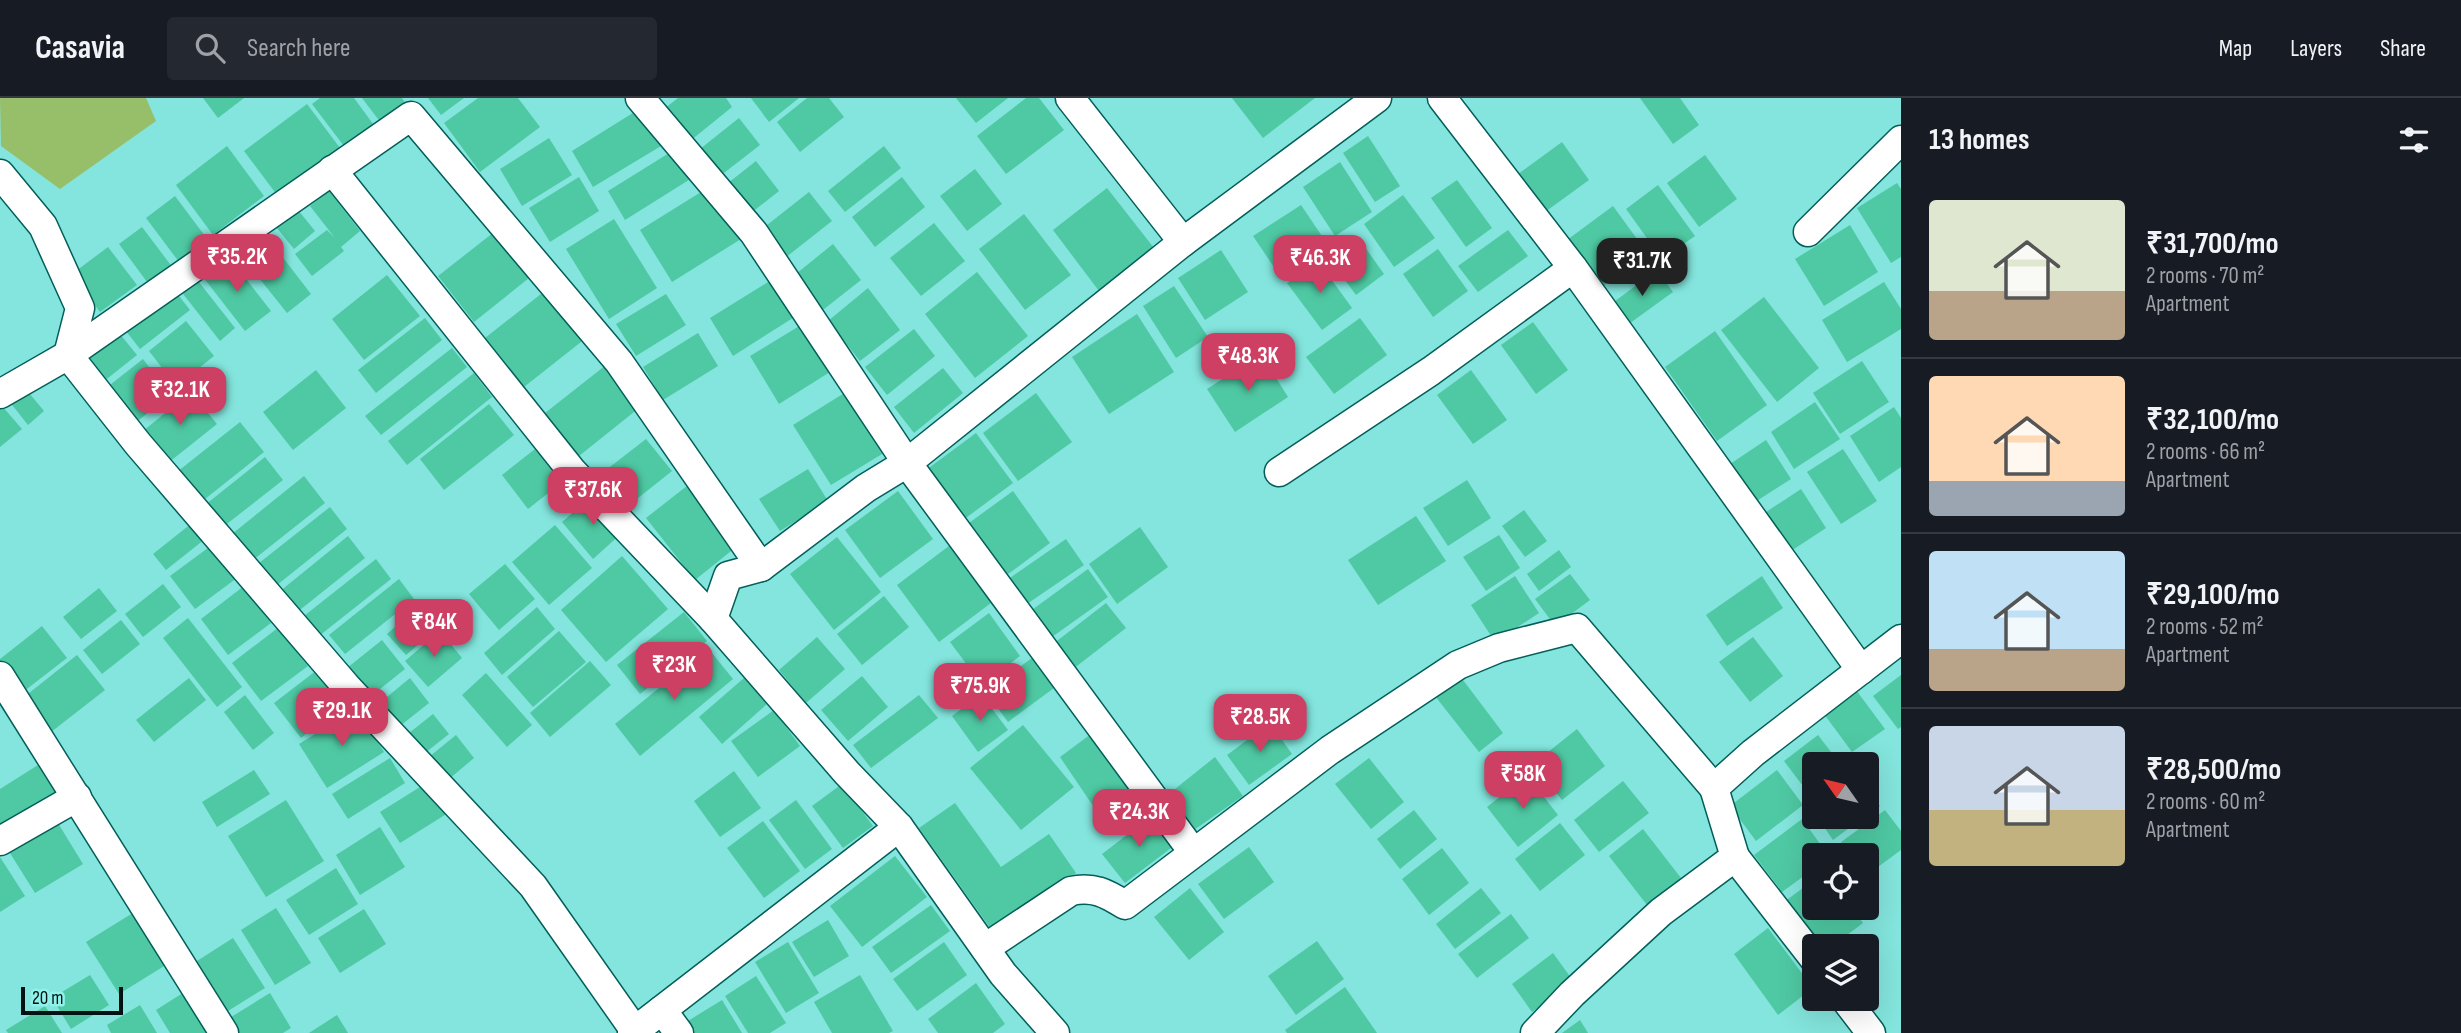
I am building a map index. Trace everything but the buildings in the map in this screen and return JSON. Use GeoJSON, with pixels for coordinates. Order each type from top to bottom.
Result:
{"type":"FeatureCollection","features":[{"type":"Feature","properties":{"kind":"street"},"geometry":{"type":"LineString","coordinates":[[639,98],[754,233],[907,463],[1193,852]]}},
{"type":"Feature","properties":{"kind":"street"},"geometry":{"type":"LineString","coordinates":[[1070,98],[1183,242]]}},
{"type":"Feature","properties":{"kind":"street"},"geometry":{"type":"LineString","coordinates":[[713,620],[728,576],[761,567],[866,488],[907,463],[1183,242],[1377,98]]}},
{"type":"Feature","properties":{"kind":"street"},"geometry":{"type":"LineString","coordinates":[[1442,98],[1573,268],[1861,670]]}},
{"type":"Feature","properties":{"kind":"street"},"geometry":{"type":"LineString","coordinates":[[0,394],[68,355],[411,116],[619,362],[761,567]]}},
{"type":"Feature","properties":{"kind":"street"},"geometry":{"type":"LineString","coordinates":[[1808,232],[1901,140]]}},
{"type":"Feature","properties":{"kind":"street"},"geometry":{"type":"LineString","coordinates":[[332,170],[572,471],[713,620],[847,773],[899,827],[1003,974],[1055,1033]]}},
{"type":"Feature","properties":{"kind":"street"},"geometry":{"type":"LineString","coordinates":[[0,174],[43,226],[80,308],[68,355]]}},
{"type":"Feature","properties":{"kind":"street"},"geometry":{"type":"LineString","coordinates":[[1279,472],[1431,371],[1573,268]]}},
{"type":"Feature","properties":{"kind":"street"},"geometry":{"type":"LineString","coordinates":[[68,355],[138,444],[346,686],[533,886],[633,1032],[899,827]]}},
{"type":"Feature","properties":{"kind":"street"},"geometry":{"type":"LineString","coordinates":[[985,948],[1071,891],[1084,888],[1103,891],[1125,905],[1330,750],[1458,665],[1499,648],[1577,628],[1714,788],[1735,857],[1802,943]]}},
{"type":"Feature","properties":{"kind":"street"},"geometry":{"type":"LineString","coordinates":[[1714,788],[1753,753],[1901,639]]}},
{"type":"Feature","properties":{"kind":"street"},"geometry":{"type":"LineString","coordinates":[[0,676],[224,1033]]}},
{"type":"Feature","properties":{"kind":"street"},"geometry":{"type":"LineString","coordinates":[[0,841],[76,797]]}},
{"type":"Feature","properties":{"kind":"street"},"geometry":{"type":"LineString","coordinates":[[1535,1033],[1572,994],[1661,912],[1735,857]]}},
{"type":"Feature","properties":{"kind":"street"},"geometry":{"type":"LineString","coordinates":[[662,1010],[679,1033]]}},
{"type":"Feature","properties":{"kind":"street"},"geometry":{"type":"LineString","coordinates":[[1854,1011],[1871,1033]]}},
{"type":"Feature","properties":{"kind":"shaded area"},"geometry":{"type":"Polygon","coordinates":[[[0,98],[146,98],[156,121],[60,189],[1,146],[0,98]]]}}]}
